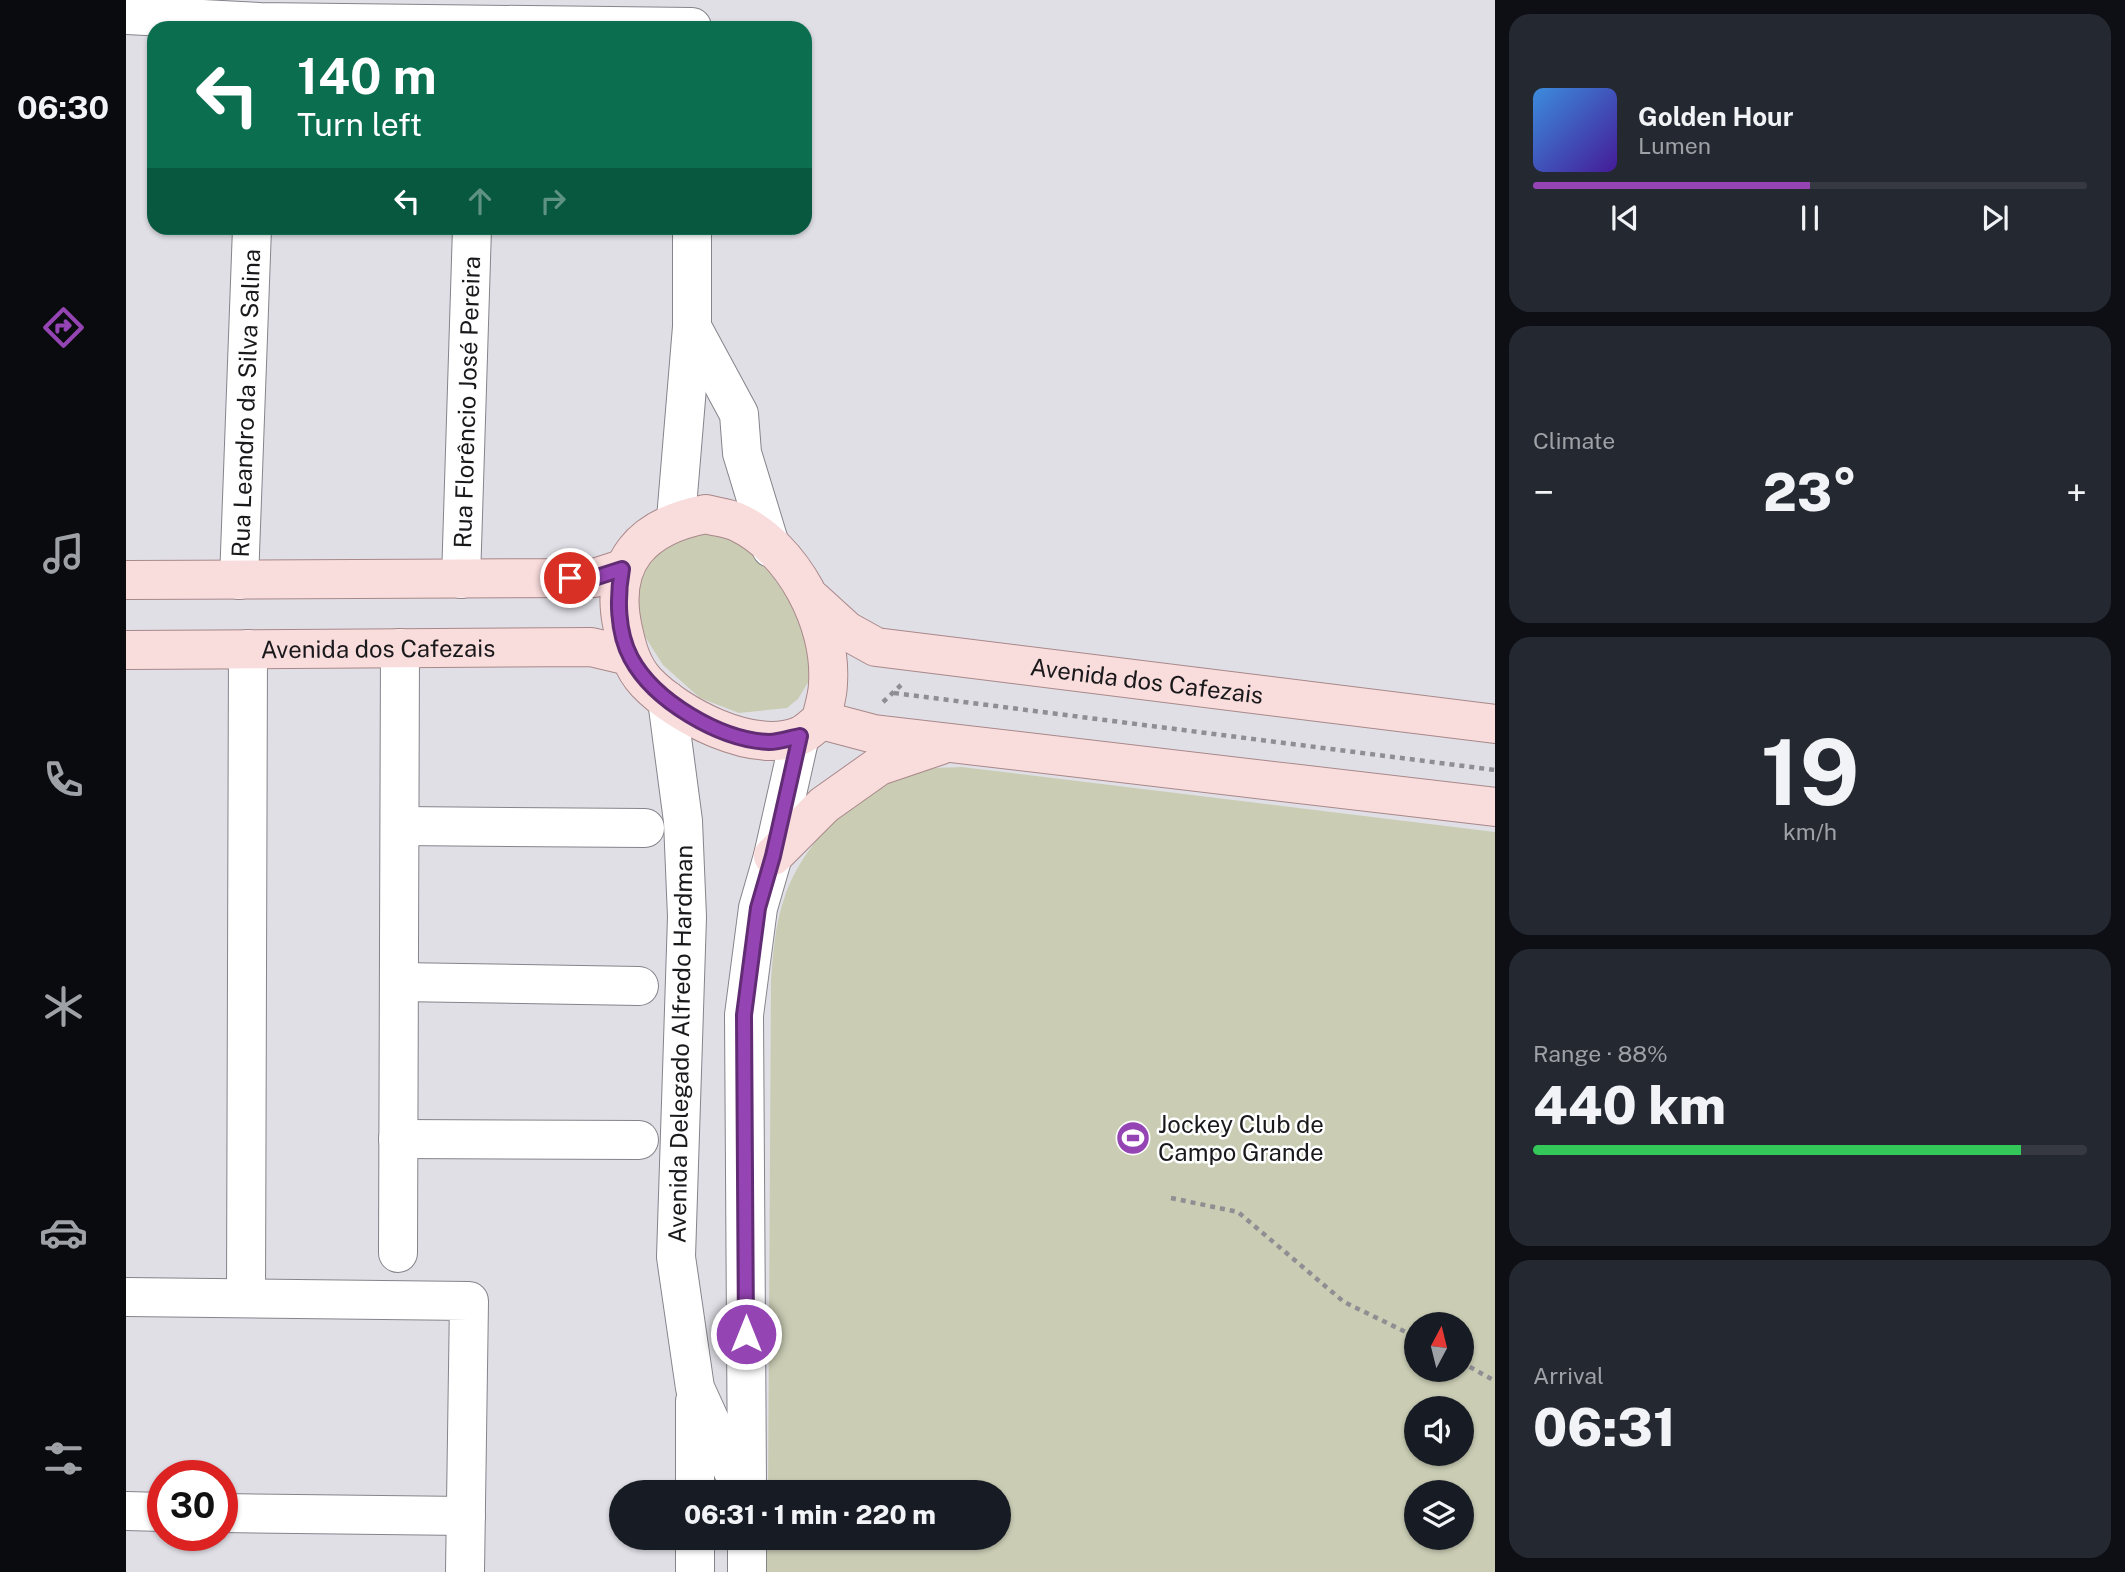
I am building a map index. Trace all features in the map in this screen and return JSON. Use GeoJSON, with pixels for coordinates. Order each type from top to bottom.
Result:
{"type":"FeatureCollection","features":[{"type":"Feature","properties":{"kind":"main road"},"geometry":{"type":"LineString","coordinates":[[810,728],[828,683],[824,642],[813,600],[771,548],[738,523],[706,514],[676,519],[635,551],[622,569],[617,599],[629,656],[645,681],[667,700],[695,718],[727,732],[769,742],[810,728],[952,741],[1495,807]]}},
{"type":"Feature","properties":{"kind":"main road"},"geometry":{"type":"LineString","coordinates":[[126,580],[594,578],[622,569]]}},
{"type":"Feature","properties":{"kind":"main road","name":"Avenida dos Cafezais"},"geometry":{"type":"LineString","coordinates":[[813,600],[847,631],[876,647],[1495,723]]}},
{"type":"Feature","properties":{"kind":"main road","name":"Avenida dos Cafezais"},"geometry":{"type":"LineString","coordinates":[[126,650],[591,647],[629,656]]}},
{"type":"Feature","properties":{"kind":"main road"},"geometry":{"type":"LineString","coordinates":[[773,856],[824,805],[879,766],[952,741]]}},
{"type":"Feature","properties":{"kind":"street"},"geometry":{"type":"LineString","coordinates":[[692,0],[692,21]]}},
{"type":"Feature","properties":{"kind":"street"},"geometry":{"type":"LineString","coordinates":[[126,15],[542,21]]}},
{"type":"Feature","properties":{"kind":"street","name":"Rua Leandro da Silva Salina"},"geometry":{"type":"LineString","coordinates":[[239,580],[252,235]]}},
{"type":"Feature","properties":{"kind":"street","name":"Rua Florêncio José Pereira"},"geometry":{"type":"LineString","coordinates":[[461,579],[472,235]]}},
{"type":"Feature","properties":{"kind":"street"},"geometry":{"type":"LineString","coordinates":[[676,519],[692,327],[692,235]]}},
{"type":"Feature","properties":{"kind":"street"},"geometry":{"type":"LineString","coordinates":[[692,327],[739,414],[742,453],[771,548]]}},
{"type":"Feature","properties":{"kind":"street"},"geometry":{"type":"LineString","coordinates":[[398,1253],[400,648]]}},
{"type":"Feature","properties":{"kind":"street"},"geometry":{"type":"LineString","coordinates":[[246,1298],[248,649]]}},
{"type":"Feature","properties":{"kind":"street","name":"Avenida Delegado Alfredo Hardman"},"geometry":{"type":"LineString","coordinates":[[667,700],[683,821],[687,917],[676,1257],[695,1388],[695,1480]]}},
{"type":"Feature","properties":{"kind":"street","name":"Avenida Delegado Alfredo Hardman"},"geometry":{"type":"LineString","coordinates":[[745,1480],[744,1015],[758,908],[810,728]]}},
{"type":"Feature","properties":{"kind":"street"},"geometry":{"type":"LineString","coordinates":[[400,826],[645,828]]}},
{"type":"Feature","properties":{"kind":"street"},"geometry":{"type":"LineString","coordinates":[[399,982],[639,986]]}},
{"type":"Feature","properties":{"kind":"street"},"geometry":{"type":"LineString","coordinates":[[398,1139],[639,1140]]}},
{"type":"Feature","properties":{"kind":"street"},"geometry":{"type":"LineString","coordinates":[[126,1297],[469,1301],[465,1572]]}},
{"type":"Feature","properties":{"kind":"street","name":"Avenida Delegado Alfredo Hardman"},"geometry":{"type":"LineString","coordinates":[[695,1388],[739,1480]]}},
{"type":"Feature","properties":{"kind":"street"},"geometry":{"type":"LineString","coordinates":[[126,1511],[147,1512]]}},
{"type":"Feature","properties":{"kind":"street"},"geometry":{"type":"LineString","coordinates":[[238,1513],[466,1516]]}},
{"type":"Feature","properties":{"kind":"street"},"geometry":{"type":"LineString","coordinates":[[695,1550],[695,1572]]}},
{"type":"Feature","properties":{"kind":"street"},"geometry":{"type":"LineString","coordinates":[[747,1550],[747,1572]]}},
{"type":"Feature","properties":{"kind":"path"},"geometry":{"type":"LineString","coordinates":[[893,693],[1495,770]]}},
{"type":"Feature","properties":{"kind":"path"},"geometry":{"type":"LineString","coordinates":[[1171,1198],[1238,1212],[1344,1302],[1404,1331]]}},
{"type":"Feature","properties":{"kind":"path"},"geometry":{"type":"LineString","coordinates":[[1474,1369],[1495,1381]]}},
{"type":"Feature","properties":{"kind":"green space"},"geometry":{"type":"Polygon","coordinates":[[[695,531],[723,535],[782,572],[816,669],[798,699],[787,708],[739,713],[700,698],[663,665],[637,624],[633,596],[643,569],[659,546],[695,531]]]}},
{"type":"Feature","properties":{"kind":"green space","name":"Jockey Club de Campo Grande"},"geometry":{"type":"Polygon","coordinates":[[[962,767],[1495,832],[1495,1572],[767,1572],[767,1550],[1011,1550],[1011,1480],[768,1480],[771,981],[779,917],[794,875],[821,835],[837,818],[876,788],[897,777],[924,769],[962,767]]]}},
{"type":"Feature","properties":{"kind":"place","name":"Jockey Club de Campo Grande"},"geometry":{"type":"Point","coordinates":[1133,1138]}},
{"type":"Feature","properties":{"kind":"route"},"geometry":{"type":"LineString","coordinates":[[570,578],[594,578],[622,569],[617,599],[629,656],[645,681],[667,700],[695,718],[727,732],[769,742],[800,736],[773,856],[758,908],[744,1015],[746,1334]]}}]}
